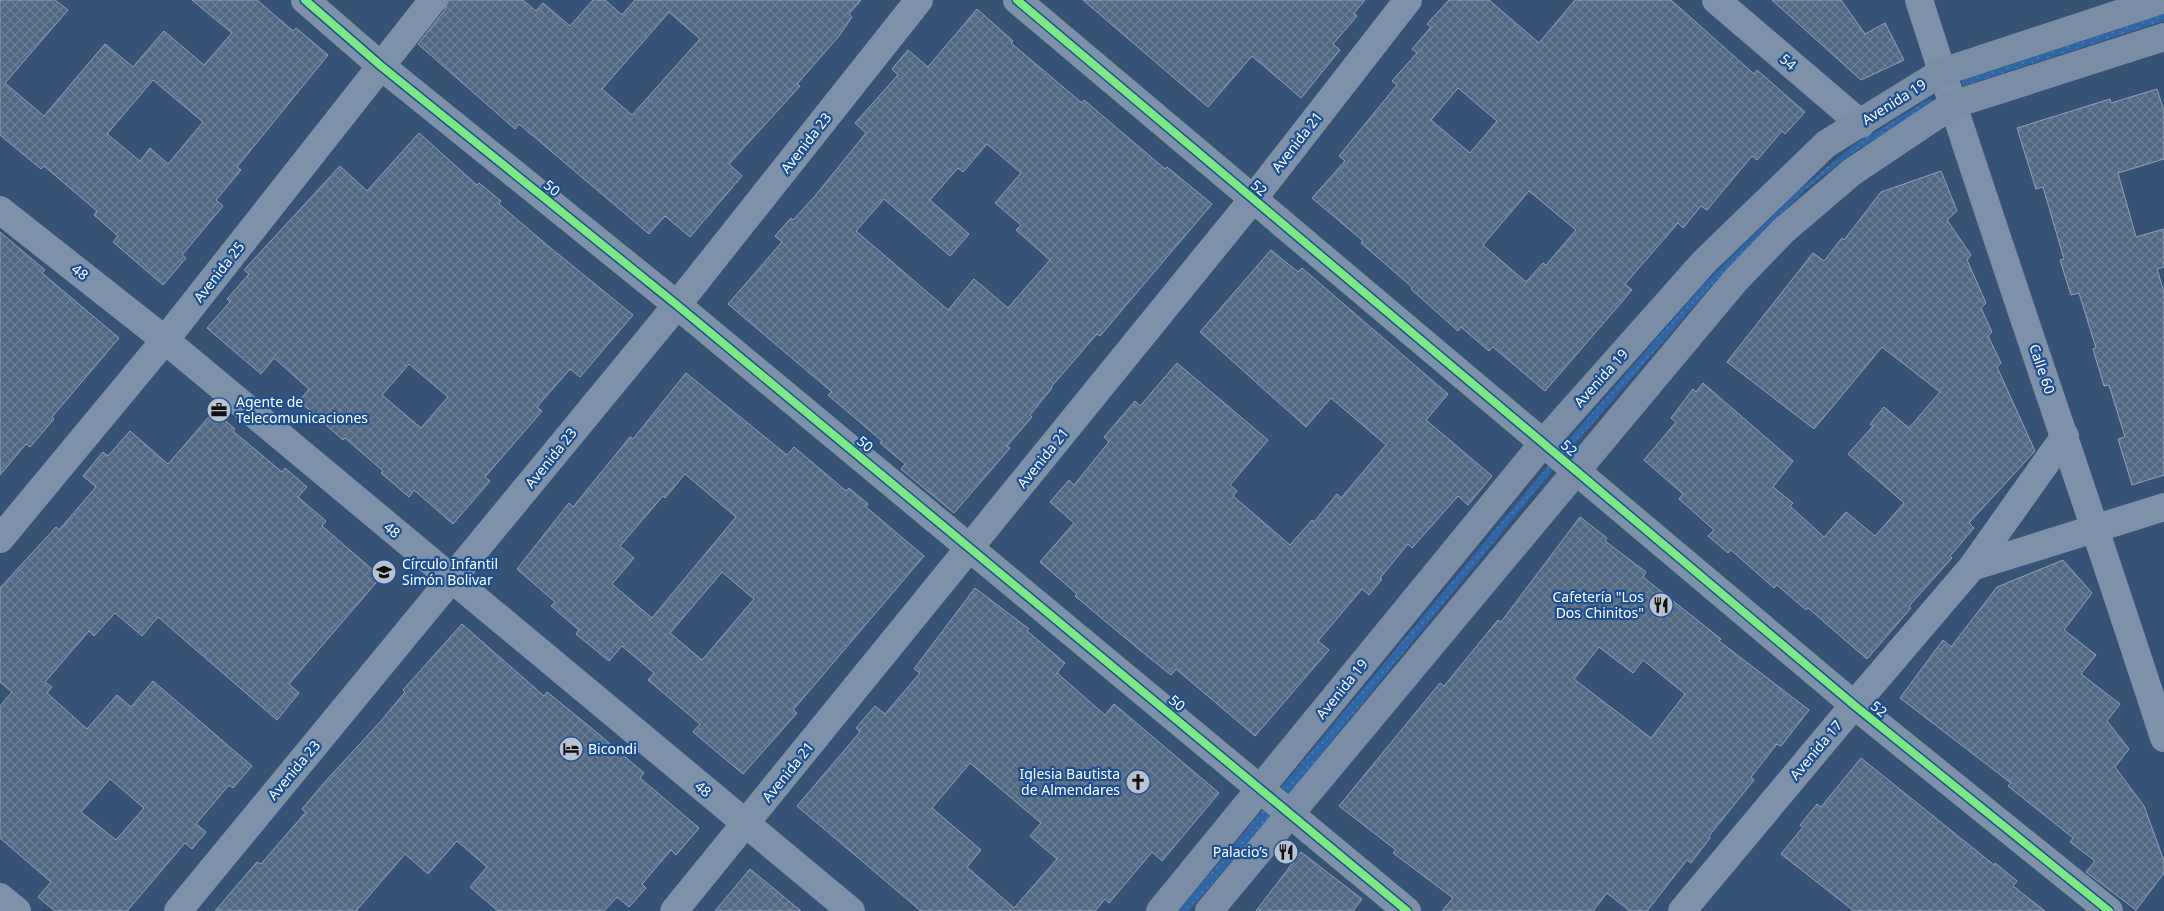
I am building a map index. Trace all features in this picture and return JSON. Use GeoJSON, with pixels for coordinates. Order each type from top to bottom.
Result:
{"type":"FeatureCollection","features":[{"type":"Feature","properties":{"kind":"main road","name":"Avenida 19"},"geometry":{"type":"LineString","coordinates":[[1160,911],[1544,442],[1704,262],[1826,144],[1942,72],[2161,0]]}},
{"type":"Feature","properties":{"kind":"main road"},"geometry":{"type":"LineString","coordinates":[[1209,911],[1734,282],[1784,230],[1852,172],[1952,105],[2164,37]]}},
{"type":"Feature","properties":{"kind":"street","name":"50"},"geometry":{"type":"LineString","coordinates":[[305,0],[381,66],[677,305],[1407,911]]}},
{"type":"Feature","properties":{"kind":"street","name":"Avenida 25"},"geometry":{"type":"LineString","coordinates":[[0,539],[165,340],[433,0]]}},
{"type":"Feature","properties":{"kind":"street","name":"Avenida 23"},"geometry":{"type":"LineString","coordinates":[[178,911],[677,305],[919,0]]}},
{"type":"Feature","properties":{"kind":"street","name":"52"},"geometry":{"type":"LineString","coordinates":[[1017,0],[1854,705],[2109,911]]}},
{"type":"Feature","properties":{"kind":"street","name":"Avenida 21"},"geometry":{"type":"LineString","coordinates":[[674,911],[746,825],[1253,199],[1408,0]]}},
{"type":"Feature","properties":{"kind":"street","name":"54"},"geometry":{"type":"LineString","coordinates":[[1716,0],[1860,124]]}},
{"type":"Feature","properties":{"kind":"street","name":"Calle 60"},"geometry":{"type":"LineString","coordinates":[[1919,0],[1952,105],[2096,528],[2164,738]]}},
{"type":"Feature","properties":{"kind":"street","name":"48"},"geometry":{"type":"LineString","coordinates":[[0,210],[165,340],[851,911]]}},
{"type":"Feature","properties":{"kind":"street","name":"Avenida 17"},"geometry":{"type":"LineString","coordinates":[[1682,911],[1972,567],[2065,436]]}},
{"type":"Feature","properties":{"kind":"street"},"geometry":{"type":"LineString","coordinates":[[1972,567],[2164,507]]}},
{"type":"Feature","properties":{"kind":"street"},"geometry":{"type":"LineString","coordinates":[[0,897],[17,911]]}},
{"type":"Feature","properties":{"kind":"shaded area"},"geometry":{"type":"Polygon","coordinates":[[[2164,13],[2164,21],[1963,86],[1962,80],[2164,13]]]}},
{"type":"Feature","properties":{"kind":"shaded area"},"geometry":{"type":"Polygon","coordinates":[[[1930,98],[1934,103],[1854,152],[1804,191],[1720,276],[1569,451],[1563,446],[1703,285],[1799,190],[1854,145],[1930,98]]]}},
{"type":"Feature","properties":{"kind":"shaded area"},"geometry":{"type":"Polygon","coordinates":[[[1551,462],[1556,466],[1286,797],[1279,790],[1551,462]]]}},
{"type":"Feature","properties":{"kind":"shaded area"},"geometry":{"type":"Polygon","coordinates":[[[1266,806],[1274,812],[1189,911],[1179,911],[1266,806]]]}},
{"type":"Feature","properties":{"kind":"building"},"geometry":{"type":"Polygon","coordinates":[[[0,0],[55,0],[68,10],[5,83],[44,116],[105,44],[133,67],[164,31],[204,65],[232,33],[192,0],[257,0],[293,31],[296,28],[328,55],[237,167],[241,170],[216,200],[223,206],[182,255],[186,258],[163,285],[113,242],[118,236],[94,215],[97,211],[44,166],[41,169],[0,135],[0,0]],[[153,80],[107,134],[140,161],[150,148],[168,164],[203,122],[153,80]]]}},
{"type":"Feature","properties":{"kind":"building"},"geometry":{"type":"Polygon","coordinates":[[[448,0],[523,0],[536,11],[543,3],[570,26],[593,0],[605,0],[622,15],[635,0],[861,0],[849,14],[852,17],[839,36],[797,84],[800,86],[729,164],[742,176],[690,237],[665,216],[649,234],[519,124],[515,129],[418,44],[445,10],[448,0]],[[669,12],[602,89],[632,115],[700,39],[669,12]]]}},
{"type":"Feature","properties":{"kind":"building"},"geometry":{"type":"Polygon","coordinates":[[[1083,0],[1365,0],[1354,13],[1357,16],[1333,44],[1340,50],[1301,98],[1252,56],[1208,107],[1083,0]]]}},
{"type":"Feature","properties":{"kind":"building"},"geometry":{"type":"Polygon","coordinates":[[[1449,0],[1489,0],[1539,43],[1575,0],[1671,0],[1754,74],[1757,70],[1805,112],[1785,134],[1782,131],[1757,160],[1752,156],[1707,210],[1701,206],[1683,228],[1678,223],[1625,284],[1632,290],[1545,391],[1493,347],[1489,351],[1461,327],[1458,331],[1411,289],[1412,287],[1361,243],[1363,241],[1312,198],[1345,161],[1339,156],[1397,85],[1392,81],[1417,53],[1412,49],[1431,27],[1427,24],[1449,0]],[[1458,88],[1431,120],[1470,153],[1497,121],[1458,88]],[[1529,191],[1483,245],[1526,282],[1543,263],[1546,265],[1576,230],[1529,191]]]}},
{"type":"Feature","properties":{"kind":"building"},"geometry":{"type":"Polygon","coordinates":[[[1772,0],[1841,0],[1865,34],[1885,23],[1904,60],[1861,80],[1772,0]]]}},
{"type":"Feature","properties":{"kind":"building"},"geometry":{"type":"Polygon","coordinates":[[[977,9],[1013,41],[1011,43],[1082,103],[1084,100],[1165,169],[1167,167],[1212,204],[1100,336],[1097,334],[1051,387],[1030,415],[1032,417],[1007,446],[1010,448],[954,513],[901,469],[905,464],[880,443],[882,441],[828,395],[832,392],[728,304],[782,242],[775,236],[815,196],[866,133],[855,123],[898,75],[892,69],[908,50],[928,67],[977,9]],[[987,144],[963,172],[958,168],[930,200],[969,234],[950,256],[884,199],[856,231],[948,310],[974,279],[1008,308],[1050,260],[1016,230],[1021,225],[995,203],[1021,173],[987,144]]]}},
{"type":"Feature","properties":{"kind":"building"},"geometry":{"type":"Polygon","coordinates":[[[2157,89],[2164,111],[2164,159],[2118,173],[2136,237],[2164,229],[2164,267],[2157,269],[2164,292],[2164,475],[2132,485],[2118,439],[2125,437],[2109,385],[2104,386],[2093,349],[2096,348],[2079,293],[2071,295],[2060,260],[2064,259],[2043,187],[2036,189],[2017,128],[2110,99],[2111,103],[2157,89]]]}},
{"type":"Feature","properties":{"kind":"building"},"geometry":{"type":"Polygon","coordinates":[[[419,133],[477,185],[479,183],[501,201],[499,204],[547,245],[633,315],[580,377],[570,369],[537,407],[542,411],[485,477],[490,481],[453,524],[414,490],[409,497],[381,473],[383,471],[345,438],[343,440],[299,401],[309,389],[274,358],[261,374],[207,328],[230,302],[227,299],[249,274],[244,270],[340,166],[367,191],[419,133]],[[409,364],[382,395],[421,428],[448,397],[409,364]]]}},
{"type":"Feature","properties":{"kind":"building"},"geometry":{"type":"Polygon","coordinates":[[[1941,171],[1957,211],[1947,220],[1971,255],[1967,260],[1986,303],[1981,308],[1992,332],[1988,336],[2001,363],[1997,367],[2035,451],[1969,523],[1974,528],[1950,556],[1952,558],[1909,606],[1911,608],[1867,659],[1808,608],[1806,610],[1777,585],[1774,588],[1731,550],[1728,553],[1708,536],[1714,530],[1679,499],[1683,494],[1644,460],[1676,422],[1671,418],[1693,389],[1696,392],[1703,383],[1793,461],[1773,487],[1793,503],[1790,506],[1824,537],[1846,512],[1875,536],[1904,503],[1848,454],[1873,426],[1870,424],[1884,407],[1909,428],[1940,392],[1882,347],[1814,429],[1727,362],[1813,253],[1824,261],[1842,238],[1844,240],[1881,192],[1941,171]]]}},
{"type":"Feature","properties":{"kind":"building"},"geometry":{"type":"Polygon","coordinates":[[[0,232],[45,270],[42,273],[119,338],[52,417],[54,419],[30,447],[26,444],[0,475],[0,232]]]}},
{"type":"Feature","properties":{"kind":"building"},"geometry":{"type":"Polygon","coordinates":[[[1271,250],[1298,272],[1302,268],[1448,394],[1426,420],[1492,476],[1468,505],[1458,496],[1412,548],[1408,544],[1380,578],[1382,579],[1369,595],[1362,589],[1318,641],[1329,650],[1255,736],[1176,669],[1171,675],[1141,651],[1075,596],[1077,594],[1040,562],[1074,523],[1050,502],[1069,480],[1074,485],[1109,442],[1104,437],[1135,401],[1140,406],[1177,363],[1268,440],[1230,485],[1237,491],[1233,496],[1290,545],[1312,520],[1314,522],[1337,494],[1341,498],[1386,445],[1331,398],[1306,427],[1200,332],[1271,250]]]}},
{"type":"Feature","properties":{"kind":"building"},"geometry":{"type":"Polygon","coordinates":[[[686,373],[787,455],[794,447],[846,491],[849,488],[868,504],[866,507],[924,556],[793,710],[797,713],[743,774],[693,732],[700,724],[648,680],[654,673],[622,646],[609,661],[576,634],[579,630],[551,606],[555,602],[517,569],[569,503],[573,507],[630,437],[633,439],[686,373]],[[685,474],[665,498],[663,496],[620,546],[634,558],[612,584],[652,618],[736,517],[685,474]],[[722,572],[670,633],[702,660],[754,599],[722,572]]]}},
{"type":"Feature","properties":{"kind":"building"},"geometry":{"type":"Polygon","coordinates":[[[214,411],[235,429],[233,431],[282,472],[285,468],[307,487],[298,497],[326,521],[322,526],[381,577],[289,684],[299,693],[277,720],[158,617],[142,636],[115,613],[94,636],[89,631],[45,682],[52,687],[47,693],[87,729],[117,695],[131,707],[153,681],[252,766],[233,788],[229,785],[196,824],[206,832],[192,849],[185,843],[127,911],[55,911],[38,897],[51,882],[0,838],[0,706],[12,692],[0,682],[0,588],[56,527],[59,530],[96,487],[83,476],[103,452],[108,456],[130,431],[168,464],[214,411]],[[110,779],[81,812],[116,840],[144,808],[110,779]]]}},
{"type":"Feature","properties":{"kind":"building"},"geometry":{"type":"Polygon","coordinates":[[[1580,517],[1607,538],[1605,541],[1646,572],[1643,577],[1721,639],[1719,641],[1809,710],[1781,746],[1777,744],[1751,777],[1754,780],[1709,836],[1710,838],[1691,863],[1687,860],[1647,911],[1630,911],[1607,893],[1593,911],[1442,911],[1453,898],[1393,853],[1396,850],[1339,806],[1440,683],[1444,686],[1498,620],[1501,622],[1580,517]],[[1599,647],[1574,679],[1651,738],[1685,694],[1643,660],[1633,673],[1599,647]]]}},
{"type":"Feature","properties":{"kind":"building"},"geometry":{"type":"Polygon","coordinates":[[[2063,560],[2092,593],[2064,630],[2096,655],[2081,674],[2120,704],[2107,721],[2129,749],[2115,767],[2144,806],[2164,861],[2164,873],[2136,910],[2086,872],[2095,861],[2070,842],[2073,838],[2008,786],[2011,783],[1900,698],[1943,640],[1951,647],[1997,587],[2063,560]]]}},
{"type":"Feature","properties":{"kind":"building"},"geometry":{"type":"Polygon","coordinates":[[[975,588],[1029,629],[1027,631],[1065,663],[1057,673],[1105,715],[1114,704],[1219,793],[1162,861],[1152,852],[1109,903],[1105,899],[1095,911],[921,911],[797,806],[860,732],[856,728],[875,706],[885,714],[920,673],[914,669],[975,588]],[[970,763],[932,808],[981,850],[967,867],[1014,908],[1057,859],[1030,836],[1041,823],[970,763]]]}},
{"type":"Feature","properties":{"kind":"building"},"geometry":{"type":"Polygon","coordinates":[[[462,624],[544,696],[547,692],[644,773],[640,778],[699,828],[676,855],[671,850],[642,884],[646,888],[629,907],[617,897],[604,911],[498,911],[470,887],[487,867],[457,841],[428,874],[405,854],[356,911],[215,911],[257,862],[261,864],[306,812],[302,809],[380,722],[405,692],[403,690],[462,624]]]}},
{"type":"Feature","properties":{"kind":"building"},"geometry":{"type":"Polygon","coordinates":[[[1861,758],[1994,865],[1995,863],[2017,881],[2013,886],[2045,911],[1854,911],[1781,854],[1803,827],[1800,825],[1817,804],[1821,807],[1861,758]]]}},
{"type":"Feature","properties":{"kind":"building"},"geometry":{"type":"Polygon","coordinates":[[[1301,852],[1362,899],[1353,911],[1256,911],[1301,852]]]}},
{"type":"Feature","properties":{"kind":"building"},"geometry":{"type":"Polygon","coordinates":[[[750,869],[801,911],[715,911],[750,869]]]}},
{"type":"Feature","properties":{"kind":"cycle path"},"geometry":{"type":"LineString","coordinates":[[305,0],[381,66],[677,305],[1407,911]]}},
{"type":"Feature","properties":{"kind":"cycle path"},"geometry":{"type":"LineString","coordinates":[[1017,0],[1854,705],[2109,911]]}},
{"type":"Feature","properties":{"kind":"place","name":"Agente de Telecomunicaciones"},"geometry":{"type":"Point","coordinates":[219,410]}},
{"type":"Feature","properties":{"kind":"place","name":"Círculo Infantil Simón Bolivar"},"geometry":{"type":"Point","coordinates":[384,572]}},
{"type":"Feature","properties":{"kind":"place","name":"Cafetería \"Los Dos Chinitos\""},"geometry":{"type":"Point","coordinates":[1661,605]}},
{"type":"Feature","properties":{"kind":"place","name":"Bicondi"},"geometry":{"type":"Point","coordinates":[571,749]}},
{"type":"Feature","properties":{"kind":"place","name":"Iglesia Bautista de Almendares"},"geometry":{"type":"Point","coordinates":[1138,782]}},
{"type":"Feature","properties":{"kind":"place","name":"Palacio’s"},"geometry":{"type":"Point","coordinates":[1286,852]}}]}
